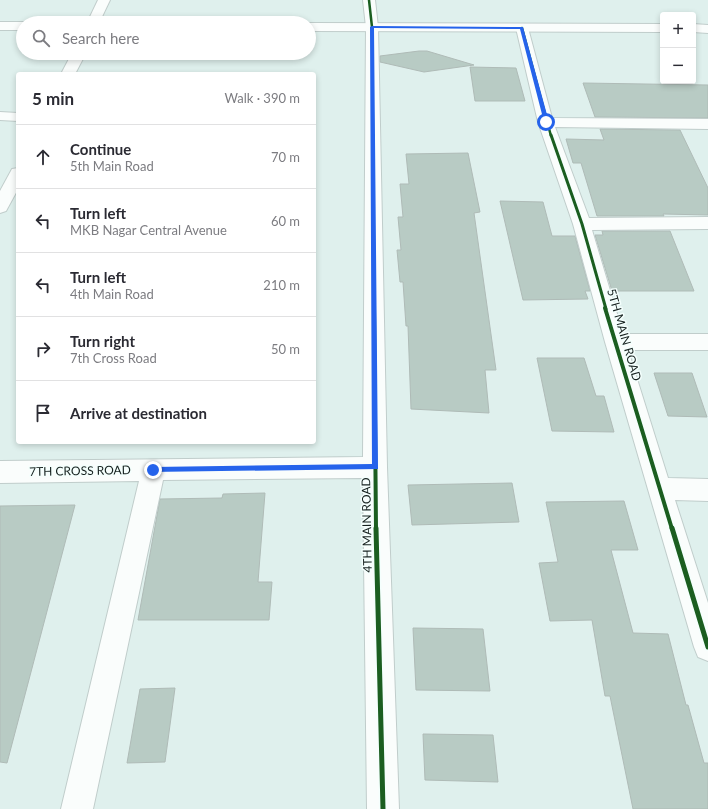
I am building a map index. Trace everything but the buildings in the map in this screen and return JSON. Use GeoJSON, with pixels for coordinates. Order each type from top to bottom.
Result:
{"type":"FeatureCollection","features":[{"type":"Feature","properties":{"kind":"street"},"geometry":{"type":"LineString","coordinates":[[96,16],[104,0]]}},
{"type":"Feature","properties":{"kind":"street","name":"4TH MAIN ROAD"},"geometry":{"type":"LineString","coordinates":[[369,0],[372,27],[376,467],[383,809]]}},
{"type":"Feature","properties":{"kind":"street"},"geometry":{"type":"LineString","coordinates":[[0,26],[16,26]]}},
{"type":"Feature","properties":{"kind":"street"},"geometry":{"type":"LineString","coordinates":[[316,27],[660,28]]}},
{"type":"Feature","properties":{"kind":"street","name":"5TH MAIN ROAD"},"geometry":{"type":"LineString","coordinates":[[522,28],[546,122],[582,224],[615,342],[708,647]]}},
{"type":"Feature","properties":{"kind":"street"},"geometry":{"type":"LineString","coordinates":[[696,28],[708,28]]}},
{"type":"Feature","properties":{"kind":"street"},"geometry":{"type":"LineString","coordinates":[[69,72],[75,60]]}},
{"type":"Feature","properties":{"kind":"street"},"geometry":{"type":"LineString","coordinates":[[0,116],[16,116]]}},
{"type":"Feature","properties":{"kind":"street"},"geometry":{"type":"LineString","coordinates":[[546,122],[708,124]]}},
{"type":"Feature","properties":{"kind":"street"},"geometry":{"type":"LineString","coordinates":[[0,206],[16,177]]}},
{"type":"Feature","properties":{"kind":"street"},"geometry":{"type":"LineString","coordinates":[[582,224],[708,223]]}},
{"type":"Feature","properties":{"kind":"street"},"geometry":{"type":"LineString","coordinates":[[615,342],[708,342]]}},
{"type":"Feature","properties":{"kind":"street","name":"7TH CROSS ROAD"},"geometry":{"type":"LineString","coordinates":[[0,472],[376,467]]}},
{"type":"Feature","properties":{"kind":"street"},"geometry":{"type":"LineString","coordinates":[[77,809],[153,470]]}},
{"type":"Feature","properties":{"kind":"street"},"geometry":{"type":"LineString","coordinates":[[660,489],[708,490]]}},
{"type":"Feature","properties":{"kind":"cycle path"},"geometry":{"type":"LineString","coordinates":[[369,0],[372,27],[375,467],[383,809]]}},
{"type":"Feature","properties":{"kind":"cycle path"},"geometry":{"type":"LineString","coordinates":[[522,28],[546,122],[582,224],[615,342],[708,647]]}},
{"type":"Feature","properties":{"kind":"route"},"geometry":{"type":"LineString","coordinates":[[153,470],[376,467],[372,27],[522,28],[546,122]]}}]}
